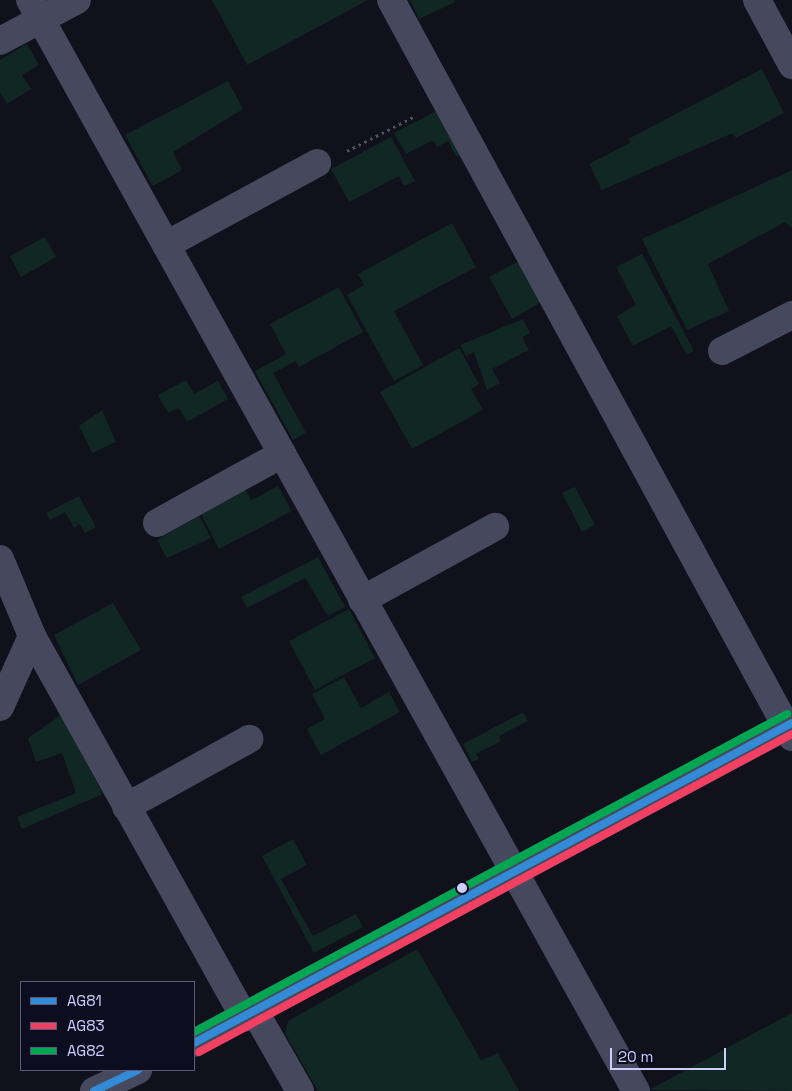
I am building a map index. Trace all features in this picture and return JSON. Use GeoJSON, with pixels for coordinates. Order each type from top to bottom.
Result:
{"type":"FeatureCollection","features":[{"type":"Feature","properties":{"kind":"street"},"geometry":{"type":"LineString","coordinates":[[0,41],[36,10],[77,0]]}},
{"type":"Feature","properties":{"kind":"street"},"geometry":{"type":"LineString","coordinates":[[195,1042],[790,729],[392,0]]}},
{"type":"Feature","properties":{"kind":"street"},"geometry":{"type":"LineString","coordinates":[[757,0],[792,64]]}},
{"type":"Feature","properties":{"kind":"street"},"geometry":{"type":"LineString","coordinates":[[36,10],[636,1091]]}},
{"type":"Feature","properties":{"kind":"street"},"geometry":{"type":"LineString","coordinates":[[166,245],[317,163]]}},
{"type":"Feature","properties":{"kind":"street"},"geometry":{"type":"LineString","coordinates":[[722,351],[792,315]]}},
{"type":"Feature","properties":{"kind":"street"},"geometry":{"type":"LineString","coordinates":[[157,523],[282,454]]}},
{"type":"Feature","properties":{"kind":"street"},"geometry":{"type":"LineString","coordinates":[[362,600],[496,527]]}},
{"type":"Feature","properties":{"kind":"street"},"geometry":{"type":"LineString","coordinates":[[0,559],[32,636],[126,808],[250,1015],[300,1091]]}},
{"type":"Feature","properties":{"kind":"street"},"geometry":{"type":"LineString","coordinates":[[0,707],[32,636]]}},
{"type":"Feature","properties":{"kind":"street"},"geometry":{"type":"LineString","coordinates":[[126,808],[249,739]]}},
{"type":"Feature","properties":{"kind":"street"},"geometry":{"type":"LineString","coordinates":[[94,1091],[136,1071]]}},
{"type":"Feature","properties":{"kind":"path"},"geometry":{"type":"LineString","coordinates":[[317,163],[446,99]]}},
{"type":"Feature","properties":{"kind":"green space"},"geometry":{"type":"Polygon","coordinates":[[[212,0],[368,0],[247,65],[212,0]]]}},
{"type":"Feature","properties":{"kind":"green space"},"geometry":{"type":"Polygon","coordinates":[[[410,0],[454,0],[455,2],[419,19],[410,0]]]}},
{"type":"Feature","properties":{"kind":"green space"},"geometry":{"type":"Polygon","coordinates":[[[27,44],[39,65],[22,75],[31,89],[7,104],[0,92],[0,60],[27,44]]]}},
{"type":"Feature","properties":{"kind":"green space"},"geometry":{"type":"Polygon","coordinates":[[[762,69],[784,113],[736,138],[733,133],[602,190],[589,164],[630,143],[628,139],[762,69]]]}},
{"type":"Feature","properties":{"kind":"green space"},"geometry":{"type":"Polygon","coordinates":[[[228,81],[243,109],[173,152],[182,170],[153,186],[125,135],[228,81]]]}},
{"type":"Feature","properties":{"kind":"green space"},"geometry":{"type":"Polygon","coordinates":[[[442,108],[465,152],[456,157],[448,141],[437,147],[433,140],[406,154],[394,133],[442,108]]]}},
{"type":"Feature","properties":{"kind":"green space"},"geometry":{"type":"Polygon","coordinates":[[[391,137],[415,181],[404,186],[399,176],[349,202],[331,169],[391,137]]]}},
{"type":"Feature","properties":{"kind":"green space"},"geometry":{"type":"Polygon","coordinates":[[[792,170],[792,228],[785,222],[708,264],[729,311],[687,330],[642,239],[792,170]]]}},
{"type":"Feature","properties":{"kind":"green space"},"geometry":{"type":"Polygon","coordinates":[[[452,223],[476,267],[394,311],[423,365],[394,381],[347,295],[364,285],[358,274],[452,223]]]}},
{"type":"Feature","properties":{"kind":"green space"},"geometry":{"type":"Polygon","coordinates":[[[45,237],[56,257],[21,277],[10,256],[45,237]]]}},
{"type":"Feature","properties":{"kind":"green space"},"geometry":{"type":"Polygon","coordinates":[[[642,254],[694,351],[687,355],[671,326],[633,346],[617,316],[636,305],[616,267],[642,254]]]}},
{"type":"Feature","properties":{"kind":"green space"},"geometry":{"type":"Polygon","coordinates":[[[519,261],[541,302],[512,319],[489,277],[519,261]]]}},
{"type":"Feature","properties":{"kind":"green space"},"geometry":{"type":"Polygon","coordinates":[[[339,287],[363,332],[299,367],[296,361],[273,373],[306,433],[293,440],[255,371],[286,354],[270,324],[339,287]]]}},
{"type":"Feature","properties":{"kind":"green space"},"geometry":{"type":"Polygon","coordinates":[[[523,319],[530,333],[522,337],[529,350],[492,369],[500,383],[487,390],[474,352],[466,356],[460,345],[523,319]]]}},
{"type":"Feature","properties":{"kind":"green space"},"geometry":{"type":"Polygon","coordinates":[[[459,348],[479,384],[471,389],[483,410],[412,449],[380,392],[459,348]]]}},
{"type":"Feature","properties":{"kind":"green space"},"geometry":{"type":"Polygon","coordinates":[[[186,380],[194,394],[218,381],[228,399],[187,422],[179,408],[168,413],[158,395],[186,380]]]}},
{"type":"Feature","properties":{"kind":"green space"},"geometry":{"type":"Polygon","coordinates":[[[102,410],[116,442],[92,453],[79,426],[102,410]]]}},
{"type":"Feature","properties":{"kind":"green space"},"geometry":{"type":"Polygon","coordinates":[[[243,485],[251,500],[278,486],[292,511],[219,549],[199,510],[243,485]]]}},
{"type":"Feature","properties":{"kind":"green space"},"geometry":{"type":"Polygon","coordinates":[[[575,487],[595,525],[582,532],[562,493],[575,487]]]}},
{"type":"Feature","properties":{"kind":"green space"},"geometry":{"type":"Polygon","coordinates":[[[79,496],[96,527],[85,533],[80,524],[74,528],[65,512],[50,520],[46,513],[79,496]]]}},
{"type":"Feature","properties":{"kind":"green space"},"geometry":{"type":"Polygon","coordinates":[[[199,516],[211,538],[167,558],[157,540],[199,516]]]}},
{"type":"Feature","properties":{"kind":"green space"},"geometry":{"type":"Polygon","coordinates":[[[318,557],[345,607],[328,616],[305,578],[247,608],[241,597],[318,557]]]}},
{"type":"Feature","properties":{"kind":"green space"},"geometry":{"type":"Polygon","coordinates":[[[113,603],[141,650],[78,685],[54,635],[113,603]]]}},
{"type":"Feature","properties":{"kind":"green space"},"geometry":{"type":"Polygon","coordinates":[[[349,609],[375,658],[315,690],[289,641],[349,609]]]}},
{"type":"Feature","properties":{"kind":"green space"},"geometry":{"type":"Polygon","coordinates":[[[344,677],[361,708],[389,692],[400,712],[321,755],[307,729],[325,719],[312,694],[344,677]]]}},
{"type":"Feature","properties":{"kind":"green space"},"geometry":{"type":"Polygon","coordinates":[[[523,712],[528,721],[499,736],[501,741],[476,754],[479,759],[472,762],[463,744],[523,712]]]}},
{"type":"Feature","properties":{"kind":"green space"},"geometry":{"type":"Polygon","coordinates":[[[61,715],[103,794],[22,829],[17,817],[76,793],[62,753],[36,762],[28,738],[61,715]]]}},
{"type":"Feature","properties":{"kind":"green space"},"geometry":{"type":"Polygon","coordinates":[[[293,839],[307,865],[281,879],[313,936],[356,914],[363,927],[314,953],[262,856],[293,839]]]}},
{"type":"Feature","properties":{"kind":"green space"},"geometry":{"type":"Polygon","coordinates":[[[417,949],[481,1060],[498,1053],[519,1091],[318,1091],[285,1033],[288,1021],[417,949]]]}},
{"type":"Feature","properties":{"kind":"green space"},"geometry":{"type":"Polygon","coordinates":[[[792,1013],[792,1091],[649,1090],[792,1013]]]}},
{"type":"Feature","properties":{"kind":"transit line","name":"AG82"},"geometry":{"type":"LineString","coordinates":[[195,1031],[787,714]]}},
{"type":"Feature","properties":{"kind":"transit line","name":"AG81"},"geometry":{"type":"LineString","coordinates":[[195,1042],[792,723]]}},
{"type":"Feature","properties":{"kind":"transit line","name":"AG83"},"geometry":{"type":"LineString","coordinates":[[199,1052],[792,734]]}},
{"type":"Feature","properties":{"kind":"transit line","name":"AG81"},"geometry":{"type":"LineString","coordinates":[[94,1091],[136,1071]]}}]}
